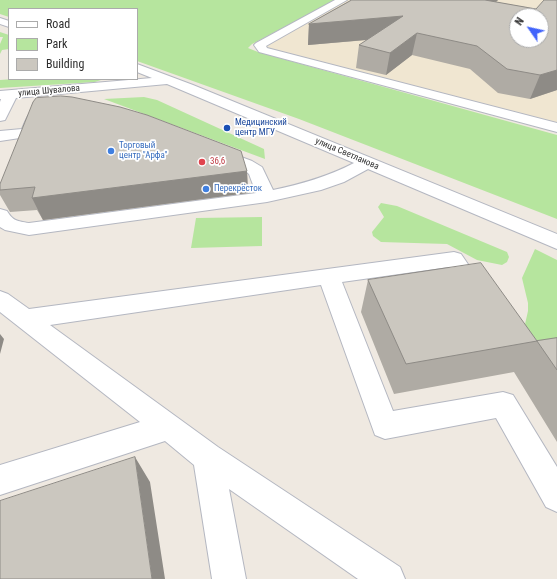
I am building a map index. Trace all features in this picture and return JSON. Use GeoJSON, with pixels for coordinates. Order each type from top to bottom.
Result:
{"type":"FeatureCollection","features":[{"type":"Feature","properties":{"kind":"street"},"geometry":{"type":"LineString","coordinates":[[342,0],[260,45],[263,50],[557,128]]}},
{"type":"Feature","properties":{"kind":"street","name":"улица Светланова"},"geometry":{"type":"LineString","coordinates":[[138,68],[557,242]]}},
{"type":"Feature","properties":{"kind":"street","name":"улица Шувалова"},"geometry":{"type":"LineString","coordinates":[[5,95],[169,81]]}},
{"type":"Feature","properties":{"kind":"street"},"geometry":{"type":"LineString","coordinates":[[0,117],[5,95]]}},
{"type":"Feature","properties":{"kind":"street"},"geometry":{"type":"LineString","coordinates":[[0,136],[26,140],[34,117],[38,113],[54,109]]}},
{"type":"Feature","properties":{"kind":"street"},"geometry":{"type":"LineString","coordinates":[[202,148],[246,164],[256,171],[267,197]]}},
{"type":"Feature","properties":{"kind":"street"},"geometry":{"type":"LineString","coordinates":[[1,210],[1,220],[12,226],[29,229],[267,197],[315,186],[338,178],[367,163]]}},
{"type":"Feature","properties":{"kind":"street"},"geometry":{"type":"LineString","coordinates":[[25,319],[454,259],[488,310]]}},
{"type":"Feature","properties":{"kind":"street"},"geometry":{"type":"LineString","coordinates":[[329,277],[385,426],[503,404],[557,496]]}},
{"type":"Feature","properties":{"kind":"street"},"geometry":{"type":"LineString","coordinates":[[0,300],[208,457],[388,579]]}},
{"type":"Feature","properties":{"kind":"street"},"geometry":{"type":"LineString","coordinates":[[0,480],[168,427]]}},
{"type":"Feature","properties":{"kind":"street"},"geometry":{"type":"LineString","coordinates":[[208,457],[229,579]]}},
{"type":"Feature","properties":{"kind":"shaded area"},"geometry":{"type":"Polygon","coordinates":[[[82,0],[557,0],[557,123],[138,14],[138,8],[82,0]]]}},
{"type":"Feature","properties":{"kind":"green space"},"geometry":{"type":"Polygon","coordinates":[[[0,0],[336,0],[252,44],[248,48],[557,135],[557,219],[299,119],[138,61],[138,8],[8,8],[8,17],[0,14],[0,0]]]}},
{"type":"Feature","properties":{"kind":"green space"},"geometry":{"type":"Polygon","coordinates":[[[0,32],[8,35],[8,49],[2,50],[0,54],[0,44],[3,37],[0,37],[0,32]]]}},
{"type":"Feature","properties":{"kind":"green space"},"geometry":{"type":"Polygon","coordinates":[[[0,80],[101,80],[95,82],[0,88],[0,80]]]}},
{"type":"Feature","properties":{"kind":"green space"},"geometry":{"type":"Polygon","coordinates":[[[144,97],[157,100],[264,149],[265,159],[104,99],[144,97]]]}},
{"type":"Feature","properties":{"kind":"green space"},"geometry":{"type":"Polygon","coordinates":[[[381,203],[397,206],[507,252],[509,257],[507,262],[502,265],[477,260],[447,244],[381,242],[373,236],[372,232],[384,217],[378,207],[381,203]]]}},
{"type":"Feature","properties":{"kind":"green space"},"geometry":{"type":"Polygon","coordinates":[[[262,217],[262,246],[191,248],[196,218],[262,217]]]}},
{"type":"Feature","properties":{"kind":"green space"},"geometry":{"type":"Polygon","coordinates":[[[535,249],[557,260],[557,348],[518,355],[528,311],[528,303],[522,278],[535,249]]]}},
{"type":"Feature","properties":{"kind":"building"},"geometry":{"type":"Polygon","coordinates":[[[352,0],[485,0],[530,8],[509,8],[509,48],[549,48],[549,8],[537,8],[544,0],[557,0],[557,70],[540,75],[507,69],[477,46],[417,33],[390,53],[359,45],[403,16],[309,24],[352,0]]]}},
{"type":"Feature","properties":{"kind":"building","name":"Торговый центр \"Арфа\""},"geometry":{"type":"Polygon","coordinates":[[[61,96],[120,107],[147,115],[241,151],[247,171],[32,198],[35,187],[0,190],[0,184],[33,102],[36,98],[61,96]]]}},
{"type":"Feature","properties":{"kind":"building"},"geometry":{"type":"Polygon","coordinates":[[[481,263],[537,341],[406,364],[368,280],[481,263]]]}},
{"type":"Feature","properties":{"kind":"building"},"geometry":{"type":"Polygon","coordinates":[[[557,338],[557,370],[537,341],[557,338]]]}},
{"type":"Feature","properties":{"kind":"building"},"geometry":{"type":"Polygon","coordinates":[[[135,457],[152,579],[0,579],[0,501],[135,457]]]}},
{"type":"Feature","properties":{"kind":"place","name":"Медицинский центр МГУ"},"geometry":{"type":"Point","coordinates":[227,128]}},
{"type":"Feature","properties":{"kind":"place","name":"Торговый центр \"Арфа\""},"geometry":{"type":"Point","coordinates":[111,151]}},
{"type":"Feature","properties":{"kind":"place","name":"36,6"},"geometry":{"type":"Point","coordinates":[202,162]}},
{"type":"Feature","properties":{"kind":"place","name":"Перекрёсток"},"geometry":{"type":"Point","coordinates":[206,189]}}]}
